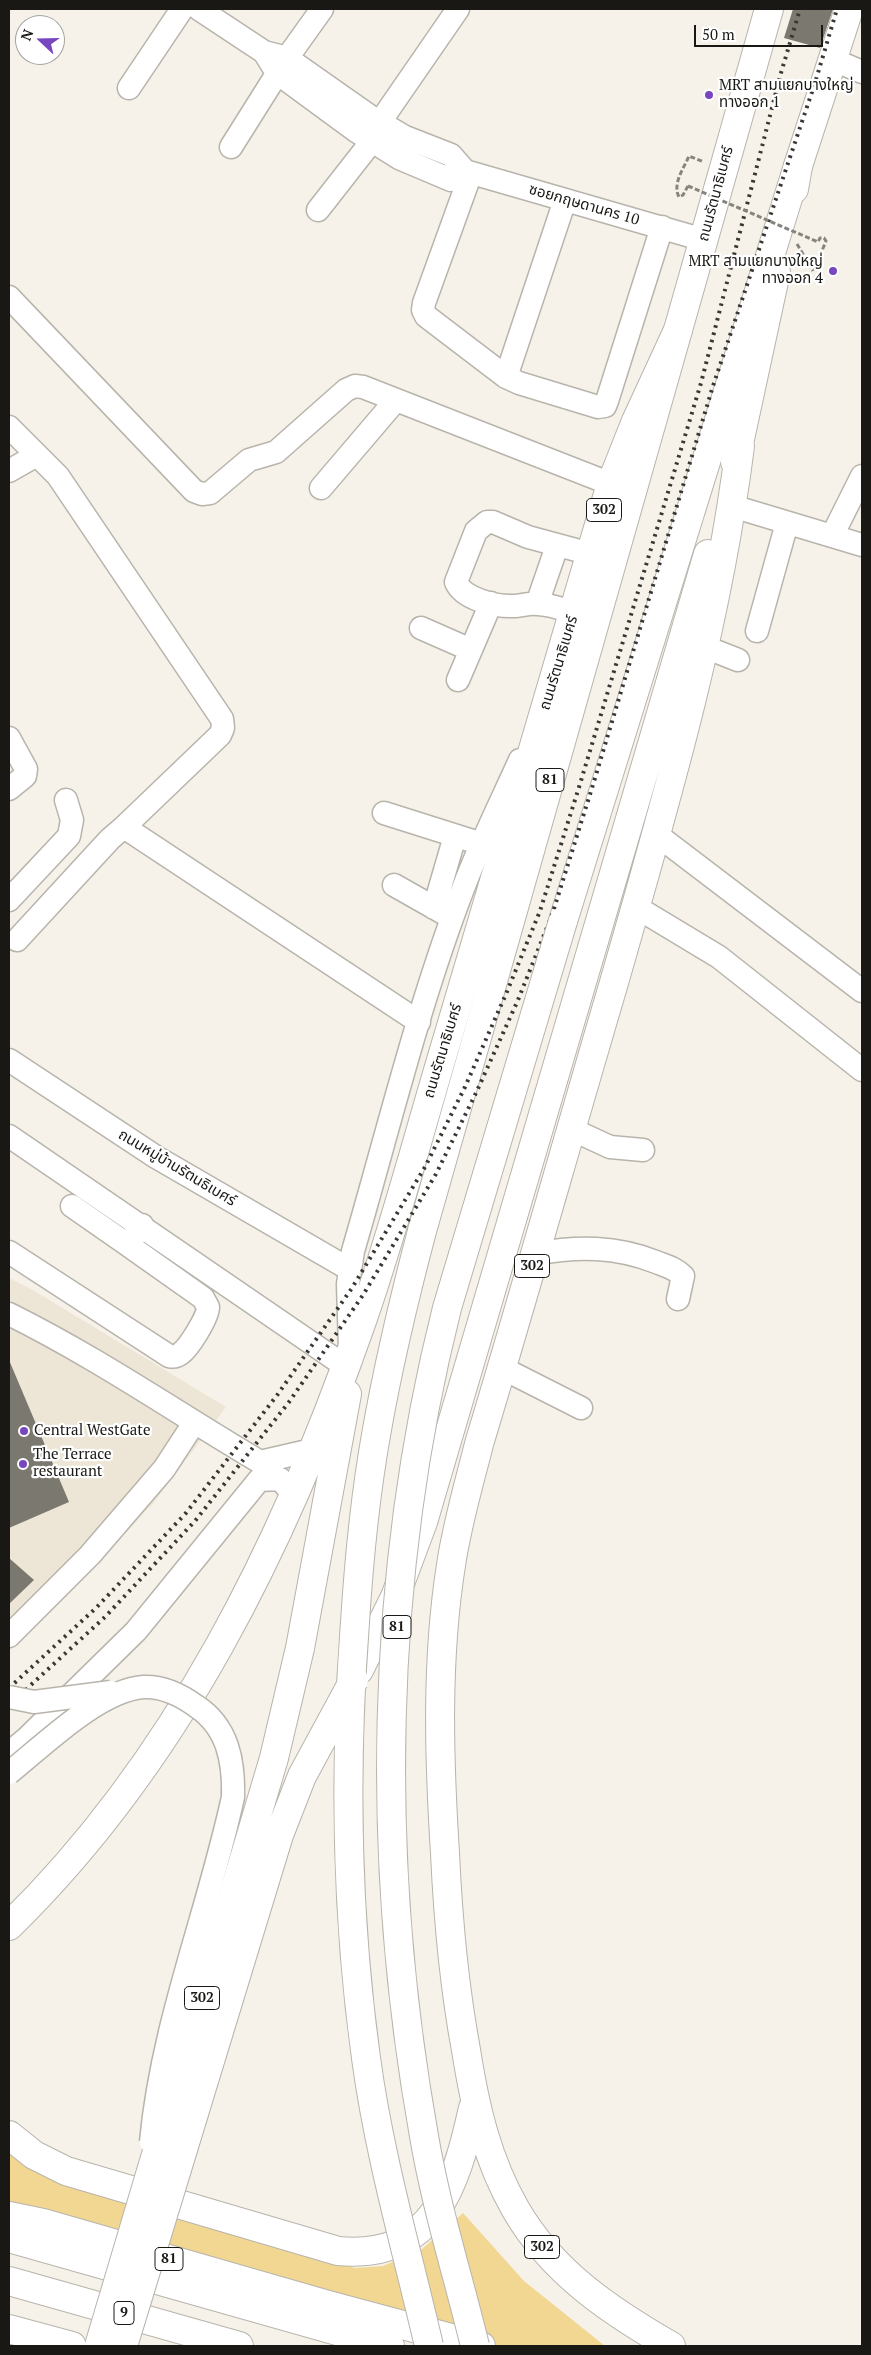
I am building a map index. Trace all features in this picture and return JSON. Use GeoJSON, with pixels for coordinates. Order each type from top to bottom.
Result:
{"type":"FeatureCollection","features":[{"type":"Feature","properties":{"kind":"main road","name":"ถนนรัตนาธิเบศร์"},"geometry":{"type":"LineString","coordinates":[[361,1321],[612,484],[636,421],[678,330],[769,9]]}},
{"type":"Feature","properties":{"kind":"main road","name":"302"},"geometry":{"type":"LineString","coordinates":[[671,2346],[591,2295],[563,2271],[532,2235],[517,2212],[493,2166],[485,2143],[475,2099],[460,2016],[450,1945],[444,1835],[440,1696],[451,1565],[479,1444],[636,906],[705,646],[732,506],[740,446],[798,166],[849,9]]}},
{"type":"Feature","properties":{"kind":"main road","name":"81"},"geometry":{"type":"LineString","coordinates":[[475,2346],[424,2139],[409,2043],[394,1893],[391,1790],[393,1688],[410,1493],[434,1358],[447,1308],[563,921],[798,166]]}},
{"type":"Feature","properties":{"kind":"main road","name":"81"},"geometry":{"type":"LineString","coordinates":[[429,2346],[384,2154],[366,2059],[354,1956],[348,1832],[351,1668],[360,1551],[375,1439],[398,1320],[678,330]]}},
{"type":"Feature","properties":{"kind":"main road"},"geometry":{"type":"LineString","coordinates":[[123,2346],[279,1834],[302,1776],[360,1670],[394,1597],[423,1522],[740,446]]}},
{"type":"Feature","properties":{"kind":"main road","name":"302"},"geometry":{"type":"LineString","coordinates":[[99,2346],[274,1758],[300,1648],[361,1321]]}},
{"type":"Feature","properties":{"kind":"main road"},"geometry":{"type":"LineString","coordinates":[[13,1924],[93,1833],[158,1745],[193,1692],[244,1600],[294,1495],[348,1359],[361,1321]]}},
{"type":"Feature","properties":{"kind":"main road"},"geometry":{"type":"LineString","coordinates":[[9,2135],[34,2155],[66,2170],[338,2251],[361,2253],[384,2250],[408,2238],[427,2221],[443,2201],[454,2180],[462,2155],[475,2099]]}},
{"type":"Feature","properties":{"kind":"main road","name":"81"},"geometry":{"type":"LineString","coordinates":[[9,2216],[43,2223],[328,2305],[481,2346]]}},
{"type":"Feature","properties":{"kind":"main road"},"geometry":{"type":"LineString","coordinates":[[9,2238],[390,2346]]}},
{"type":"Feature","properties":{"kind":"main road","name":"9"},"geometry":{"type":"LineString","coordinates":[[9,2281],[239,2346]]}},
{"type":"Feature","properties":{"kind":"main road"},"geometry":{"type":"LineString","coordinates":[[9,2329],[72,2346]]}},
{"type":"Feature","properties":{"kind":"street"},"geometry":{"type":"LineString","coordinates":[[129,88],[182,9]]}},
{"type":"Feature","properties":{"kind":"street"},"geometry":{"type":"LineString","coordinates":[[199,9],[376,131],[399,158],[451,180],[468,172]]}},
{"type":"Feature","properties":{"kind":"street"},"geometry":{"type":"LineString","coordinates":[[230,147],[282,66],[322,9]]}},
{"type":"Feature","properties":{"kind":"street"},"geometry":{"type":"LineString","coordinates":[[318,210],[376,131],[458,9]]}},
{"type":"Feature","properties":{"kind":"street"},"geometry":{"type":"LineString","coordinates":[[834,60],[862,72]]}},
{"type":"Feature","properties":{"kind":"street"},"geometry":{"type":"LineString","coordinates":[[468,172],[424,303],[423,310],[426,316],[506,377],[518,383],[598,408],[605,406],[662,227]]}},
{"type":"Feature","properties":{"kind":"street","name":"ซอยกฤษดานคร 10"},"geometry":{"type":"LineString","coordinates":[[468,172],[704,240]]}},
{"type":"Feature","properties":{"kind":"street"},"geometry":{"type":"LineString","coordinates":[[506,377],[564,200]]}},
{"type":"Feature","properties":{"kind":"street"},"geometry":{"type":"LineString","coordinates":[[9,297],[194,491],[202,494],[210,493],[249,460],[276,452],[346,390],[355,386],[396,400],[612,484]]}},
{"type":"Feature","properties":{"kind":"street"},"geometry":{"type":"LineString","coordinates":[[321,488],[396,400]]}},
{"type":"Feature","properties":{"kind":"street"},"geometry":{"type":"LineString","coordinates":[[9,427],[58,476],[222,719],[223,728],[220,735],[124,827],[110,838],[17,940]]}},
{"type":"Feature","properties":{"kind":"street"},"geometry":{"type":"LineString","coordinates":[[9,470],[38,455]]}},
{"type":"Feature","properties":{"kind":"street"},"geometry":{"type":"LineString","coordinates":[[832,536],[862,476]]}},
{"type":"Feature","properties":{"kind":"street"},"geometry":{"type":"LineString","coordinates":[[732,506],[862,545]]}},
{"type":"Feature","properties":{"kind":"street"},"geometry":{"type":"LineString","coordinates":[[574,613],[554,606],[537,604],[514,606],[491,603],[459,590],[456,582],[472,539],[482,524],[493,522],[557,546],[591,554]]}},
{"type":"Feature","properties":{"kind":"street"},"geometry":{"type":"LineString","coordinates":[[757,631],[787,523]]}},
{"type":"Feature","properties":{"kind":"street"},"geometry":{"type":"LineString","coordinates":[[537,604],[557,546]]}},
{"type":"Feature","properties":{"kind":"street"},"geometry":{"type":"LineString","coordinates":[[458,680],[491,603]]}},
{"type":"Feature","properties":{"kind":"street"},"geometry":{"type":"LineString","coordinates":[[421,628],[471,650]]}},
{"type":"Feature","properties":{"kind":"street"},"geometry":{"type":"LineString","coordinates":[[705,646],[738,660]]}},
{"type":"Feature","properties":{"kind":"street"},"geometry":{"type":"LineString","coordinates":[[443,913],[482,844],[549,697]]}},
{"type":"Feature","properties":{"kind":"street"},"geometry":{"type":"LineString","coordinates":[[9,738],[26,769],[25,776],[9,789]]}},
{"type":"Feature","properties":{"kind":"street"},"geometry":{"type":"LineString","coordinates":[[9,900],[69,836],[72,820],[66,800]]}},
{"type":"Feature","properties":{"kind":"street"},"geometry":{"type":"LineString","coordinates":[[384,814],[482,844]]}},
{"type":"Feature","properties":{"kind":"street"},"geometry":{"type":"LineString","coordinates":[[124,827],[419,1022]]}},
{"type":"Feature","properties":{"kind":"street"},"geometry":{"type":"LineString","coordinates":[[656,834],[862,991]]}},
{"type":"Feature","properties":{"kind":"street"},"geometry":{"type":"LineString","coordinates":[[348,1359],[347,1304],[349,1269],[419,1022],[443,913],[455,836]]}},
{"type":"Feature","properties":{"kind":"street"},"geometry":{"type":"LineString","coordinates":[[394,885],[443,913]]}},
{"type":"Feature","properties":{"kind":"street"},"geometry":{"type":"LineString","coordinates":[[636,906],[719,957],[862,1070]]}},
{"type":"Feature","properties":{"kind":"street","name":"ถนนหมู่บ้านรัตนธิเบศร์"},"geometry":{"type":"LineString","coordinates":[[9,1060],[156,1157],[349,1269]]}},
{"type":"Feature","properties":{"kind":"street"},"geometry":{"type":"LineString","coordinates":[[571,1129],[610,1147],[644,1150]]}},
{"type":"Feature","properties":{"kind":"street"},"geometry":{"type":"LineString","coordinates":[[9,1136],[118,1210],[348,1359]]}},
{"type":"Feature","properties":{"kind":"street"},"geometry":{"type":"LineString","coordinates":[[9,1252],[169,1356],[176,1356],[182,1352],[206,1315],[206,1303],[203,1298],[72,1206]]}},
{"type":"Feature","properties":{"kind":"street"},"geometry":{"type":"LineString","coordinates":[[105,1229],[118,1210]]}},
{"type":"Feature","properties":{"kind":"street"},"geometry":{"type":"LineString","coordinates":[[128,1244],[142,1225]]}},
{"type":"Feature","properties":{"kind":"street"},"geometry":{"type":"LineString","coordinates":[[535,1254],[562,1248],[583,1247],[632,1253],[676,1269],[683,1276],[678,1300]]}},
{"type":"Feature","properties":{"kind":"street"},"geometry":{"type":"LineString","coordinates":[[9,1314],[166,1403],[194,1423],[260,1462],[312,1450]]}},
{"type":"Feature","properties":{"kind":"street"},"geometry":{"type":"LineString","coordinates":[[502,1368],[581,1408]]}},
{"type":"Feature","properties":{"kind":"street"},"geometry":{"type":"LineString","coordinates":[[9,1636],[90,1555],[164,1469],[194,1423]]}},
{"type":"Feature","properties":{"kind":"street"},"geometry":{"type":"LineString","coordinates":[[9,1754],[136,1631],[258,1480],[280,1479],[294,1495]]}},
{"type":"Feature","properties":{"kind":"street"},"geometry":{"type":"LineString","coordinates":[[9,1697],[34,1702],[145,1687],[160,1689],[185,1698],[213,1719],[224,1736],[234,1771],[233,1797],[227,1824],[175,2005],[166,2044],[152,2126],[147,2180]]}},
{"type":"Feature","properties":{"kind":"street"},"geometry":{"type":"LineString","coordinates":[[9,1772],[92,1707],[129,1689]]}},
{"type":"Feature","properties":{"kind":"path"},"geometry":{"type":"LineString","coordinates":[[689,156],[677,183],[676,192],[679,196],[684,194],[688,186],[818,242],[820,238],[824,238],[826,241],[814,271],[786,224]]}},
{"type":"Feature","properties":{"kind":"shaded area"},"geometry":{"type":"Polygon","coordinates":[[[9,1278],[33,1290],[226,1407],[155,1501],[68,1595],[9,1651],[9,1278]]]}},
{"type":"Feature","properties":{"kind":"shaded area"},"geometry":{"type":"Polygon","coordinates":[[[9,2150],[41,2173],[355,2268],[383,2266],[422,2249],[463,2213],[524,2281],[605,2346],[438,2346],[9,2204],[9,2150]]]}},
{"type":"Feature","properties":{"kind":"building"},"geometry":{"type":"Polygon","coordinates":[[[793,9],[833,9],[820,48],[784,38],[793,9]]]}},
{"type":"Feature","properties":{"kind":"building","name":"Central WestGate"},"geometry":{"type":"Polygon","coordinates":[[[9,1360],[69,1502],[9,1528],[9,1360]]]}},
{"type":"Feature","properties":{"kind":"building"},"geometry":{"type":"Polygon","coordinates":[[[9,1558],[34,1580],[9,1604],[9,1558]]]}},
{"type":"Feature","properties":{"kind":"railway"},"geometry":{"type":"LineString","coordinates":[[9,1688],[96,1608],[186,1513],[278,1394],[352,1288],[425,1167],[465,1087],[540,911],[580,784],[701,383],[781,73],[800,9]]}},
{"type":"Feature","properties":{"kind":"railway"},"geometry":{"type":"LineString","coordinates":[[9,1705],[105,1617],[195,1521],[289,1402],[363,1295],[436,1174],[476,1093],[518,1000],[552,915],[713,386],[815,83],[837,9]]}},
{"type":"Feature","properties":{"kind":"place","name":"MRT สามแยกบางใหญ่ ทางออก 1"},"geometry":{"type":"Point","coordinates":[709,95]}},
{"type":"Feature","properties":{"kind":"place","name":"MRT สามแยกบางใหญ่ ทางออก 4"},"geometry":{"type":"Point","coordinates":[833,271]}},
{"type":"Feature","properties":{"kind":"place","name":"Central WestGate"},"geometry":{"type":"Point","coordinates":[24,1431]}},
{"type":"Feature","properties":{"kind":"place","name":"The Terrace restaurant"},"geometry":{"type":"Point","coordinates":[23,1464]}}]}
